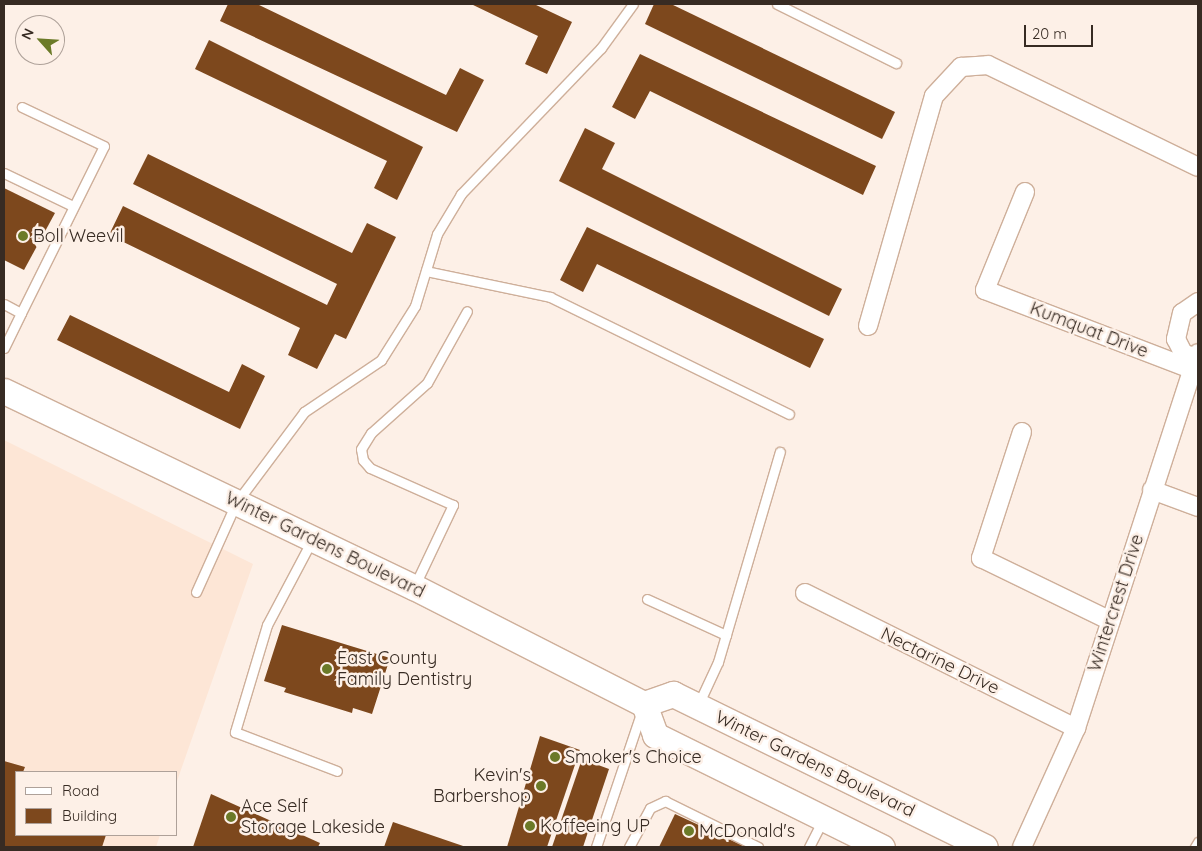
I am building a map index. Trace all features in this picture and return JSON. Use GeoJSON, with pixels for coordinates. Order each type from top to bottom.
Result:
{"type":"FeatureCollection","features":[{"type":"Feature","properties":{"kind":"main road","name":"Winter Gardens Boulevard"},"geometry":{"type":"LineString","coordinates":[[4,391],[312,540],[414,587],[644,704],[673,694],[985,847]]}},
{"type":"Feature","properties":{"kind":"main road"},"geometry":{"type":"LineString","coordinates":[[644,704],[655,735],[882,847]]}},
{"type":"Feature","properties":{"kind":"street"},"geometry":{"type":"LineString","coordinates":[[868,326],[934,96],[961,67],[988,65],[1198,167]]}},
{"type":"Feature","properties":{"kind":"street","name":"Kumquat Drive"},"geometry":{"type":"LineString","coordinates":[[1025,192],[985,290],[1196,360]]}},
{"type":"Feature","properties":{"kind":"street"},"geometry":{"type":"LineString","coordinates":[[1196,360],[1183,353],[1176,339],[1182,313],[1198,302]]}},
{"type":"Feature","properties":{"kind":"street","name":"Wintercrest Drive"},"geometry":{"type":"LineString","coordinates":[[1022,847],[1076,728],[1152,490],[1196,360]]}},
{"type":"Feature","properties":{"kind":"street"},"geometry":{"type":"LineString","coordinates":[[1022,432],[981,558],[1111,621]]}},
{"type":"Feature","properties":{"kind":"street"},"geometry":{"type":"LineString","coordinates":[[1152,490],[1198,507]]}},
{"type":"Feature","properties":{"kind":"street","name":"Nectarine Drive"},"geometry":{"type":"LineString","coordinates":[[805,593],[1076,728]]}},
{"type":"Feature","properties":{"kind":"lane"},"geometry":{"type":"LineString","coordinates":[[196,592],[236,503],[304,412],[381,360],[415,306],[436,234],[461,194],[601,48],[633,4]]}},
{"type":"Feature","properties":{"kind":"lane"},"geometry":{"type":"LineString","coordinates":[[777,4],[896,63]]}},
{"type":"Feature","properties":{"kind":"lane"},"geometry":{"type":"LineString","coordinates":[[4,348],[104,146],[22,106]]}},
{"type":"Feature","properties":{"kind":"lane"},"geometry":{"type":"LineString","coordinates":[[4,173],[73,206]]}},
{"type":"Feature","properties":{"kind":"lane"},"geometry":{"type":"LineString","coordinates":[[426,271],[550,297],[789,414]]}},
{"type":"Feature","properties":{"kind":"lane"},"geometry":{"type":"LineString","coordinates":[[4,304],[21,313]]}},
{"type":"Feature","properties":{"kind":"lane"},"geometry":{"type":"LineString","coordinates":[[414,587],[453,505],[370,468],[363,460],[361,449],[371,432],[426,383],[467,311]]}},
{"type":"Feature","properties":{"kind":"lane"},"geometry":{"type":"LineString","coordinates":[[698,706],[726,635],[780,452]]}},
{"type":"Feature","properties":{"kind":"lane"},"geometry":{"type":"LineString","coordinates":[[312,540],[267,624],[235,732],[337,771]]}},
{"type":"Feature","properties":{"kind":"lane"},"geometry":{"type":"LineString","coordinates":[[647,600],[726,635]]}},
{"type":"Feature","properties":{"kind":"lane"},"geometry":{"type":"LineString","coordinates":[[596,847],[644,704]]}},
{"type":"Feature","properties":{"kind":"lane"},"geometry":{"type":"LineString","coordinates":[[629,847],[650,808],[665,801],[758,847]]}},
{"type":"Feature","properties":{"kind":"lane"},"geometry":{"type":"LineString","coordinates":[[809,847],[823,818]]}},
{"type":"Feature","properties":{"kind":"lane"},"geometry":{"type":"LineString","coordinates":[[1195,847],[1198,842]]}},
{"type":"Feature","properties":{"kind":"shaded area"},"geometry":{"type":"Polygon","coordinates":[[[4,440],[253,564],[178,778],[178,771],[15,771],[15,836],[160,836],[156,847],[4,847],[4,440]]]}},
{"type":"Feature","properties":{"kind":"building"},"geometry":{"type":"Polygon","coordinates":[[[228,4],[257,4],[446,95],[460,68],[484,80],[457,132],[220,21],[228,4]]]}},
{"type":"Feature","properties":{"kind":"building"},"geometry":{"type":"Polygon","coordinates":[[[471,4],[534,4],[572,22],[547,74],[525,64],[538,36],[471,4]]]}},
{"type":"Feature","properties":{"kind":"building"},"geometry":{"type":"Polygon","coordinates":[[[654,4],[671,4],[895,112],[882,139],[645,24],[654,4]]]}},
{"type":"Feature","properties":{"kind":"building"},"geometry":{"type":"Polygon","coordinates":[[[209,40],[423,147],[397,200],[374,188],[387,161],[195,69],[209,40]]]}},
{"type":"Feature","properties":{"kind":"building"},"geometry":{"type":"Polygon","coordinates":[[[640,54],[876,166],[863,195],[650,91],[635,119],[612,107],[640,54]]]}},
{"type":"Feature","properties":{"kind":"building"},"geometry":{"type":"Polygon","coordinates":[[[585,128],[615,143],[602,169],[842,289],[829,316],[559,181],[585,128]]]}},
{"type":"Feature","properties":{"kind":"building"},"geometry":{"type":"Polygon","coordinates":[[[148,154],[352,253],[367,223],[396,237],[346,339],[335,334],[317,369],[288,355],[300,328],[109,235],[123,206],[327,305],[337,284],[133,184],[148,154]]]}},
{"type":"Feature","properties":{"kind":"building","name":"Boll Weevil"},"geometry":{"type":"Polygon","coordinates":[[[4,188],[55,213],[24,270],[4,260],[4,188]]]}},
{"type":"Feature","properties":{"kind":"building"},"geometry":{"type":"Polygon","coordinates":[[[587,227],[824,339],[810,368],[597,264],[583,292],[560,280],[587,227]]]}},
{"type":"Feature","properties":{"kind":"building"},"geometry":{"type":"Polygon","coordinates":[[[70,315],[229,392],[242,364],[265,376],[240,429],[57,340],[70,315]]]}},
{"type":"Feature","properties":{"kind":"building","name":"East County Family Dentistry"},"geometry":{"type":"Polygon","coordinates":[[[282,625],[390,658],[372,714],[353,708],[352,713],[284,692],[286,688],[264,681],[282,625]]]}},
{"type":"Feature","properties":{"kind":"building"},"geometry":{"type":"Polygon","coordinates":[[[540,736],[580,750],[547,847],[507,847],[540,736]]]}},
{"type":"Feature","properties":{"kind":"building"},"geometry":{"type":"Polygon","coordinates":[[[582,759],[609,769],[583,847],[552,847],[582,759]]]}},
{"type":"Feature","properties":{"kind":"building"},"geometry":{"type":"Polygon","coordinates":[[[4,761],[25,767],[23,771],[15,771],[15,836],[106,836],[102,847],[4,847],[4,761]]]}},
{"type":"Feature","properties":{"kind":"building","name":"Ace Self Storage Lakeside"},"geometry":{"type":"Polygon","coordinates":[[[211,794],[320,843],[318,847],[193,847],[211,794]]]}},
{"type":"Feature","properties":{"kind":"building","name":"McDonald's"},"geometry":{"type":"Polygon","coordinates":[[[675,814],[746,847],[659,847],[675,814]]]}},
{"type":"Feature","properties":{"kind":"building"},"geometry":{"type":"Polygon","coordinates":[[[393,822],[466,847],[384,847],[393,822]]]}},
{"type":"Feature","properties":{"kind":"place","name":"Boll Weevil"},"geometry":{"type":"Point","coordinates":[23,236]}},
{"type":"Feature","properties":{"kind":"place","name":"East County Family Dentistry"},"geometry":{"type":"Point","coordinates":[327,669]}},
{"type":"Feature","properties":{"kind":"place","name":"Smoker's Choice"},"geometry":{"type":"Point","coordinates":[555,757]}},
{"type":"Feature","properties":{"kind":"place","name":"Kevin's Barbershop"},"geometry":{"type":"Point","coordinates":[541,786]}},
{"type":"Feature","properties":{"kind":"place","name":"Ace Self Storage Lakeside"},"geometry":{"type":"Point","coordinates":[231,817]}},
{"type":"Feature","properties":{"kind":"place","name":"Koffeeing UP"},"geometry":{"type":"Point","coordinates":[530,826]}},
{"type":"Feature","properties":{"kind":"place","name":"McDonald's"},"geometry":{"type":"Point","coordinates":[689,831]}}]}
